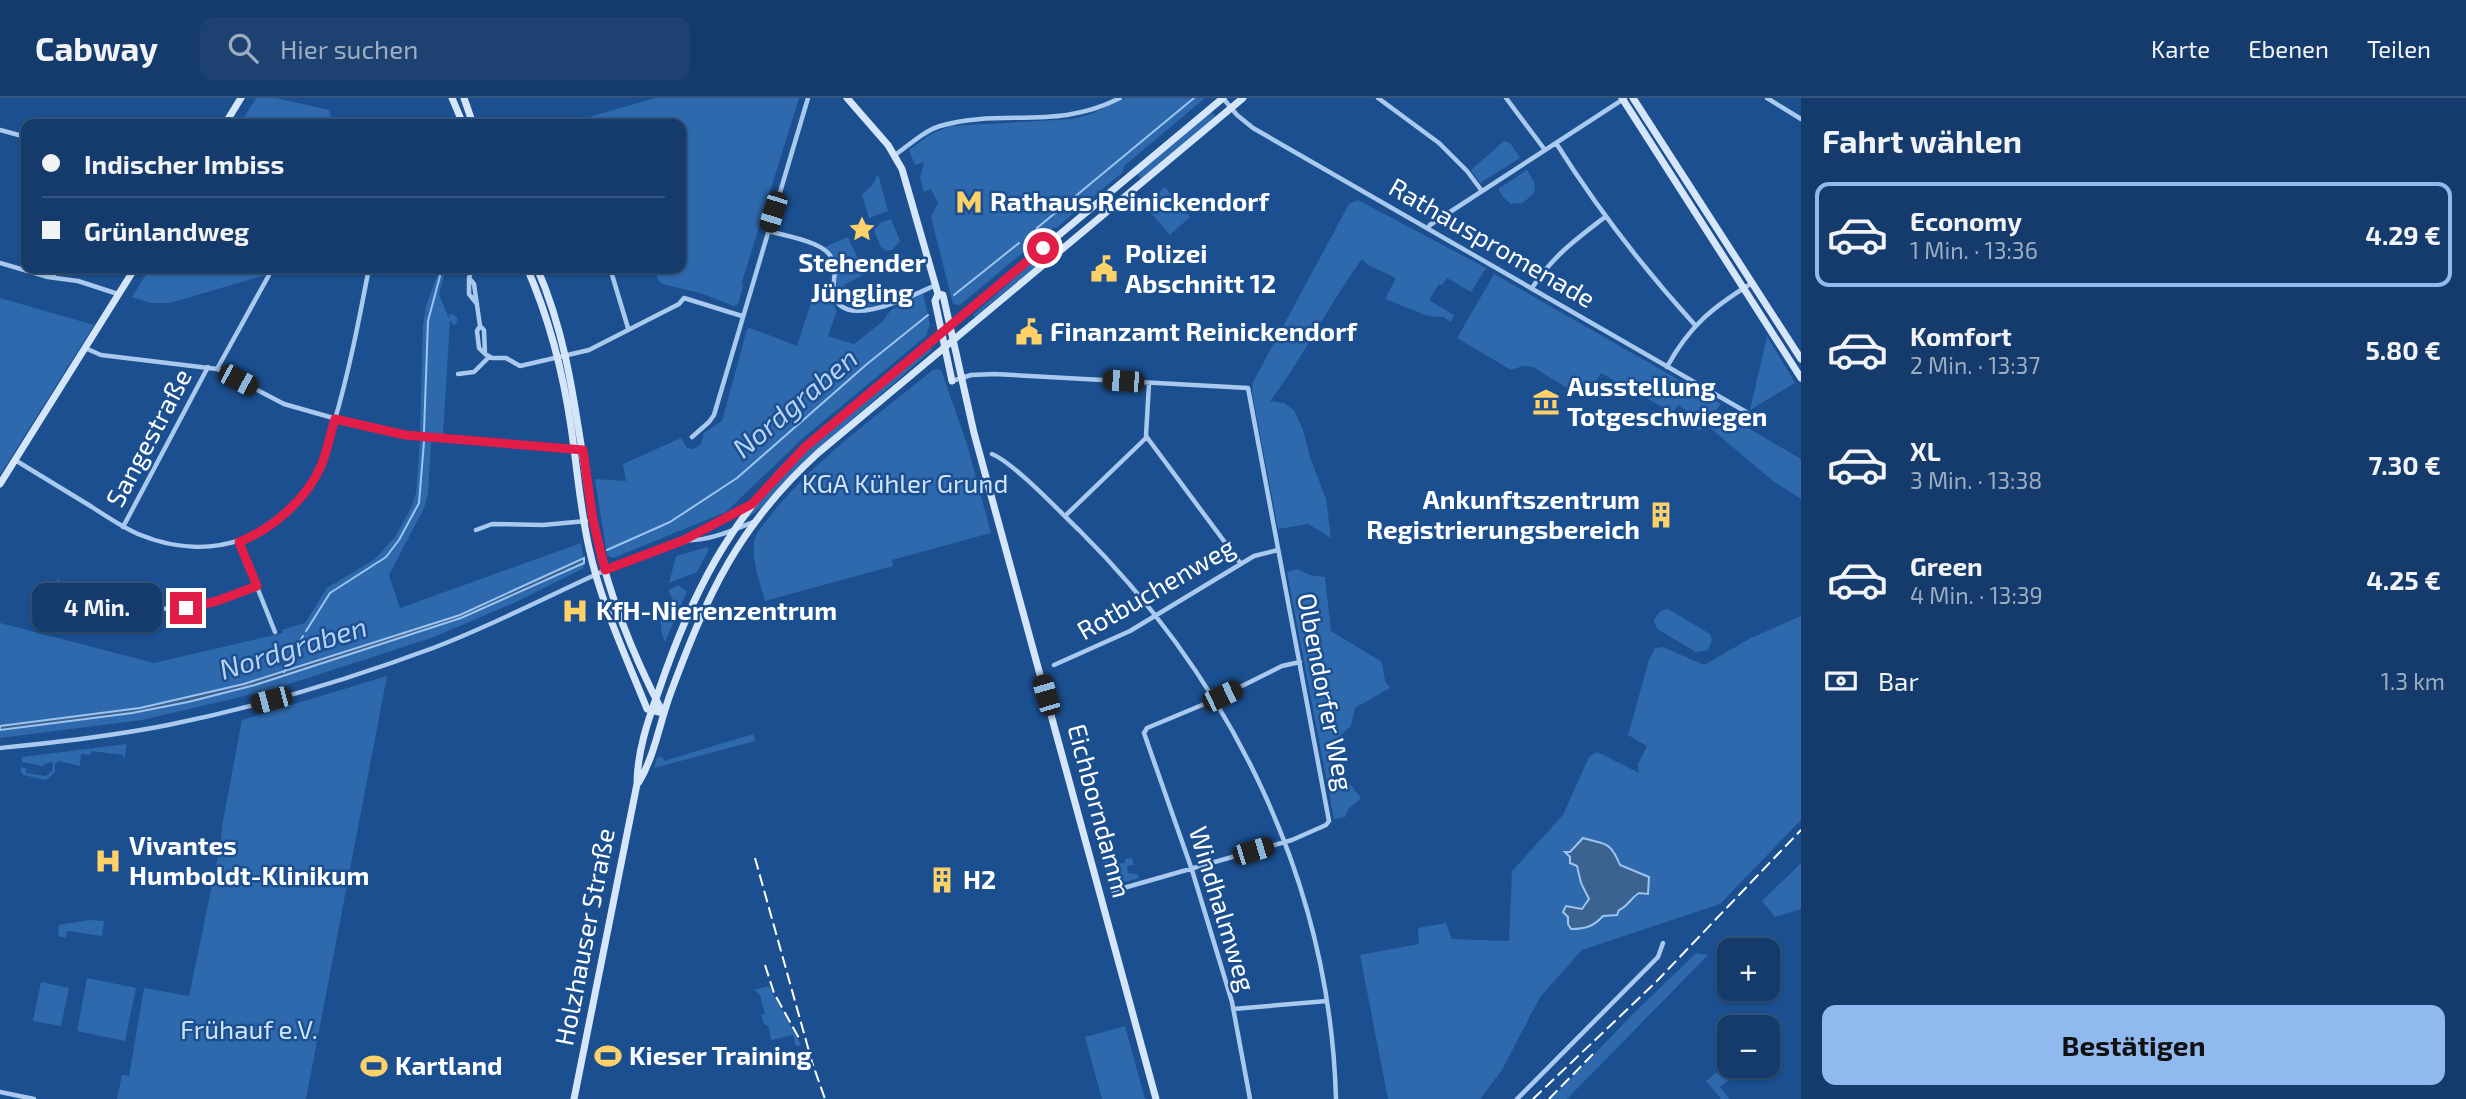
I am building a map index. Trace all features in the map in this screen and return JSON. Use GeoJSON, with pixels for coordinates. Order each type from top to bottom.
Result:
{"type":"FeatureCollection","features":[{"type":"Feature","properties":{"kind":"main road"},"geometry":{"type":"LineString","coordinates":[[228,119],[241,98]]}},
{"type":"Feature","properties":{"kind":"main road"},"geometry":{"type":"LineString","coordinates":[[452,98],[461,119]]}},
{"type":"Feature","properties":{"kind":"main road"},"geometry":{"type":"LineString","coordinates":[[464,98],[472,119]]}},
{"type":"Feature","properties":{"kind":"main road","name":"Eichborndamm"},"geometry":{"type":"LineString","coordinates":[[847,98],[895,155],[907,181],[937,290],[935,301],[952,381]]}},
{"type":"Feature","properties":{"kind":"main road","name":"Holzhauser Straße"},"geometry":{"type":"LineString","coordinates":[[574,1099],[638,784],[637,767],[651,711],[695,596],[732,531],[752,504],[804,448],[1223,98]]}},
{"type":"Feature","properties":{"kind":"main road","name":"Holzhauser Straße"},"geometry":{"type":"LineString","coordinates":[[638,784],[647,769],[682,661],[715,584],[755,521],[784,486],[818,453],[1243,98]]}},
{"type":"Feature","properties":{"kind":"main road"},"geometry":{"type":"LineString","coordinates":[[1633,98],[1801,359]]}},
{"type":"Feature","properties":{"kind":"main road"},"geometry":{"type":"LineString","coordinates":[[1623,99],[1800,374]]}},
{"type":"Feature","properties":{"kind":"main road"},"geometry":{"type":"LineString","coordinates":[[1063,231],[1072,241]]}},
{"type":"Feature","properties":{"kind":"main road"},"geometry":{"type":"LineString","coordinates":[[0,484],[132,273]]}},
{"type":"Feature","properties":{"kind":"main road"},"geometry":{"type":"LineString","coordinates":[[529,273],[562,358],[577,407],[593,520],[605,570],[618,610],[663,713]]}},
{"type":"Feature","properties":{"kind":"main road"},"geometry":{"type":"LineString","coordinates":[[539,273],[548,293],[562,358],[583,521],[596,575],[647,709],[663,713]]}},
{"type":"Feature","properties":{"kind":"main road","name":"Eichborndamm"},"geometry":{"type":"LineString","coordinates":[[937,290],[943,295],[974,433],[1156,1099]]}},
{"type":"Feature","properties":{"kind":"main road"},"geometry":{"type":"LineString","coordinates":[[966,312],[974,322]]}},
{"type":"Feature","properties":{"kind":"main road"},"geometry":{"type":"LineString","coordinates":[[670,657],[682,661]]}},
{"type":"Feature","properties":{"kind":"street"},"geometry":{"type":"LineString","coordinates":[[692,437],[713,418],[807,98]]}},
{"type":"Feature","properties":{"kind":"street"},"geometry":{"type":"LineString","coordinates":[[895,155],[928,131],[942,126],[966,120],[1066,116],[1092,111],[1120,98]]}},
{"type":"Feature","properties":{"kind":"street","name":"Rathauspromenade"},"geometry":{"type":"LineString","coordinates":[[1223,98],[1253,128],[1748,413]]}},
{"type":"Feature","properties":{"kind":"street"},"geometry":{"type":"LineString","coordinates":[[1377,98],[1439,143],[1482,191]]}},
{"type":"Feature","properties":{"kind":"street"},"geometry":{"type":"LineString","coordinates":[[1506,98],[1545,150]]}},
{"type":"Feature","properties":{"kind":"street"},"geometry":{"type":"LineString","coordinates":[[1767,98],[1801,119]]}},
{"type":"Feature","properties":{"kind":"street"},"geometry":{"type":"LineString","coordinates":[[1428,228],[1623,99]]}},
{"type":"Feature","properties":{"kind":"street"},"geometry":{"type":"LineString","coordinates":[[0,130],[21,136]]}},
{"type":"Feature","properties":{"kind":"street"},"geometry":{"type":"LineString","coordinates":[[1556,143],[1605,217],[1657,283],[1695,325]]}},
{"type":"Feature","properties":{"kind":"street"},"geometry":{"type":"LineString","coordinates":[[1532,288],[1560,251],[1605,217]]}},
{"type":"Feature","properties":{"kind":"street"},"geometry":{"type":"LineString","coordinates":[[768,230],[826,250],[835,265],[833,292],[836,301],[842,306],[860,311],[879,309],[937,290]]}},
{"type":"Feature","properties":{"kind":"street"},"geometry":{"type":"LineString","coordinates":[[0,263],[21,269]]}},
{"type":"Feature","properties":{"kind":"street"},"geometry":{"type":"LineString","coordinates":[[38,273],[78,281],[118,295]]}},
{"type":"Feature","properties":{"kind":"street"},"geometry":{"type":"LineString","coordinates":[[53,277],[54,273]]}},
{"type":"Feature","properties":{"kind":"street"},"geometry":{"type":"LineString","coordinates":[[15,460],[123,527],[152,539],[178,545],[215,546],[239,542],[274,523],[302,495],[322,465],[353,351],[368,273]]}},
{"type":"Feature","properties":{"kind":"street"},"geometry":{"type":"LineString","coordinates":[[458,374],[474,372],[487,355],[474,284],[469,278],[470,273]]}},
{"type":"Feature","properties":{"kind":"street"},"geometry":{"type":"LineString","coordinates":[[612,273],[628,328]]}},
{"type":"Feature","properties":{"kind":"street","name":"Sangestraße"},"geometry":{"type":"LineString","coordinates":[[217,369],[269,275]]}},
{"type":"Feature","properties":{"kind":"street"},"geometry":{"type":"LineString","coordinates":[[1667,367],[1695,325],[1718,305],[1752,283]]}},
{"type":"Feature","properties":{"kind":"street"},"geometry":{"type":"LineString","coordinates":[[487,355],[506,358],[520,366],[562,358],[589,350],[679,304],[684,298],[742,316]]}},
{"type":"Feature","properties":{"kind":"street"},"geometry":{"type":"LineString","coordinates":[[85,348],[101,355],[217,369],[284,404],[405,435],[583,450]]}},
{"type":"Feature","properties":{"kind":"street","name":"Sangestraße"},"geometry":{"type":"LineString","coordinates":[[123,527],[208,367]]}},
{"type":"Feature","properties":{"kind":"street"},"geometry":{"type":"LineString","coordinates":[[952,381],[979,374],[995,374],[1149,383],[1147,437],[1241,564]]}},
{"type":"Feature","properties":{"kind":"street","name":"Olbendorfer Weg"},"geometry":{"type":"LineString","coordinates":[[1113,891],[1286,841],[1326,825],[1330,817],[1248,388],[1149,383]]}},
{"type":"Feature","properties":{"kind":"street"},"geometry":{"type":"LineString","coordinates":[[1065,516],[1147,437]]}},
{"type":"Feature","properties":{"kind":"street"},"geometry":{"type":"LineString","coordinates":[[992,454],[1065,516],[1108,559],[1156,616],[1191,661],[1254,772],[1286,841],[1308,913],[1327,1001],[1336,1099]]}},
{"type":"Feature","properties":{"kind":"street"},"geometry":{"type":"LineString","coordinates":[[0,748],[112,735],[167,725],[271,700],[433,648],[605,570],[684,540],[752,504]]}},
{"type":"Feature","properties":{"kind":"street"},"geometry":{"type":"LineString","coordinates":[[476,530],[492,524],[543,525],[593,520]]}},
{"type":"Feature","properties":{"kind":"street"},"geometry":{"type":"LineString","coordinates":[[684,540],[692,541],[732,531],[755,521]]}},
{"type":"Feature","properties":{"kind":"street"},"geometry":{"type":"LineString","coordinates":[[239,542],[275,632]]}},
{"type":"Feature","properties":{"kind":"street","name":"Rotbuchenweg"},"geometry":{"type":"LineString","coordinates":[[1054,665],[1103,645],[1254,556],[1278,550]]}},
{"type":"Feature","properties":{"kind":"street"},"geometry":{"type":"LineString","coordinates":[[58,583],[65,590],[108,603],[157,610],[200,606],[257,586]]}},
{"type":"Feature","properties":{"kind":"street"},"geometry":{"type":"LineString","coordinates":[[1214,700],[1282,667],[1300,662]]}},
{"type":"Feature","properties":{"kind":"street","name":"Windhalmweg"},"geometry":{"type":"LineString","coordinates":[[1214,700],[1147,728],[1144,733],[1192,870],[1233,1009],[1250,1099]]}},
{"type":"Feature","properties":{"kind":"street"},"geometry":{"type":"LineString","coordinates":[[1517,1099],[1658,957],[1663,943]]}},
{"type":"Feature","properties":{"kind":"street"},"geometry":{"type":"LineString","coordinates":[[1233,1009],[1327,1001]]}},
{"type":"Feature","properties":{"kind":"street"},"geometry":{"type":"LineString","coordinates":[[0,1093],[34,1099]]}},
{"type":"Feature","properties":{"kind":"green space"},"geometry":{"type":"Polygon","coordinates":[[[256,98],[276,98],[329,110],[332,119],[243,119],[256,98]]]}},
{"type":"Feature","properties":{"kind":"green space"},"geometry":{"type":"Polygon","coordinates":[[[655,98],[799,98],[742,282],[738,304],[734,306],[700,293],[662,284],[658,280],[656,273],[686,273],[686,119],[582,119],[655,98]]]}},
{"type":"Feature","properties":{"kind":"green space"},"geometry":{"type":"Polygon","coordinates":[[[1126,98],[1205,98],[1056,228],[960,305],[953,304],[931,217],[938,203],[931,189],[924,192],[920,177],[924,162],[915,165],[909,150],[931,134],[951,126],[1073,119],[1126,98]]]}},
{"type":"Feature","properties":{"kind":"green space"},"geometry":{"type":"Polygon","coordinates":[[[1211,112],[1216,117],[1141,179],[1137,174],[1211,112]]]}},
{"type":"Feature","properties":{"kind":"green space"},"geometry":{"type":"Polygon","coordinates":[[[1504,141],[1510,143],[1520,158],[1480,183],[1471,170],[1504,141]]]}},
{"type":"Feature","properties":{"kind":"green space"},"geometry":{"type":"Polygon","coordinates":[[[1527,170],[1534,182],[1535,192],[1523,203],[1511,204],[1498,189],[1527,170]]]}},
{"type":"Feature","properties":{"kind":"green space"},"geometry":{"type":"Polygon","coordinates":[[[878,174],[888,211],[869,218],[862,195],[878,174]]]}},
{"type":"Feature","properties":{"kind":"green space"},"geometry":{"type":"Polygon","coordinates":[[[1165,187],[1190,217],[1170,235],[1144,205],[1165,187]]]}},
{"type":"Feature","properties":{"kind":"green space"},"geometry":{"type":"Polygon","coordinates":[[[1358,200],[1486,268],[1471,292],[1447,278],[1442,285],[1439,284],[1429,300],[1454,315],[1451,322],[1385,299],[1396,278],[1368,265],[1362,259],[1270,401],[1284,403],[1294,410],[1303,430],[1326,499],[1331,538],[1308,524],[1278,529],[1252,392],[1253,382],[1349,204],[1358,200]]]}},
{"type":"Feature","properties":{"kind":"green space"},"geometry":{"type":"Polygon","coordinates":[[[891,219],[900,241],[892,250],[886,251],[881,247],[872,226],[891,219]]]}},
{"type":"Feature","properties":{"kind":"green space"},"geometry":{"type":"Polygon","coordinates":[[[848,237],[865,274],[844,285],[848,296],[871,285],[876,298],[886,294],[885,302],[853,307],[836,296],[837,263],[825,247],[848,237]]]}},
{"type":"Feature","properties":{"kind":"green space"},"geometry":{"type":"Polygon","coordinates":[[[1056,241],[1061,246],[974,317],[973,315],[1056,241]]]}},
{"type":"Feature","properties":{"kind":"green space"},"geometry":{"type":"Polygon","coordinates":[[[147,273],[272,273],[170,303],[150,303],[132,297],[147,273]]]}},
{"type":"Feature","properties":{"kind":"green space"},"geometry":{"type":"Polygon","coordinates":[[[438,273],[445,273],[439,294],[449,319],[452,314],[458,318],[453,325],[450,320],[443,435],[420,433],[426,306],[438,273]]]}},
{"type":"Feature","properties":{"kind":"green space"},"geometry":{"type":"Polygon","coordinates":[[[1494,274],[1721,404],[1700,431],[1683,420],[1688,412],[1678,405],[1673,413],[1601,373],[1585,399],[1533,367],[1523,366],[1511,370],[1457,338],[1494,274]]]}},
{"type":"Feature","properties":{"kind":"green space"},"geometry":{"type":"Polygon","coordinates":[[[814,293],[829,297],[837,311],[828,336],[854,344],[882,322],[891,310],[923,293],[930,324],[926,336],[803,438],[726,512],[613,558],[607,555],[595,479],[626,481],[623,464],[681,438],[687,448],[693,449],[701,444],[704,433],[722,421],[747,329],[797,346],[814,293]]]}},
{"type":"Feature","properties":{"kind":"green space"},"geometry":{"type":"Polygon","coordinates":[[[0,298],[94,325],[0,475],[0,298]]]}},
{"type":"Feature","properties":{"kind":"green space"},"geometry":{"type":"Polygon","coordinates":[[[1767,336],[1795,383],[1750,410],[1767,336]]]}},
{"type":"Feature","properties":{"kind":"green space"},"geometry":{"type":"Polygon","coordinates":[[[931,346],[932,350],[811,455],[762,507],[746,519],[765,494],[808,448],[931,346]]]}},
{"type":"Feature","properties":{"kind":"green space","name":"KGA Kühler Grund"},"geometry":{"type":"Polygon","coordinates":[[[934,369],[941,370],[966,441],[991,533],[892,560],[893,566],[765,601],[754,553],[755,538],[760,529],[804,478],[934,369]]]}},
{"type":"Feature","properties":{"kind":"green space"},"geometry":{"type":"Polygon","coordinates":[[[1721,412],[1801,459],[1801,499],[1773,481],[1709,427],[1721,412]]]}},
{"type":"Feature","properties":{"kind":"green space"},"geometry":{"type":"Polygon","coordinates":[[[420,441],[431,442],[428,494],[424,508],[389,575],[400,608],[581,543],[585,564],[582,569],[512,604],[431,638],[274,689],[142,720],[0,738],[0,623],[154,663],[283,633],[282,630],[305,623],[327,588],[375,559],[395,537],[416,493],[420,441]]]}},
{"type":"Feature","properties":{"kind":"green space"},"geometry":{"type":"Polygon","coordinates":[[[707,547],[709,549],[697,572],[669,583],[676,556],[707,547]]]}},
{"type":"Feature","properties":{"kind":"green space"},"geometry":{"type":"Polygon","coordinates":[[[1298,569],[1309,575],[1325,577],[1331,631],[1382,662],[1385,681],[1390,688],[1355,708],[1351,726],[1341,735],[1339,751],[1342,774],[1361,798],[1349,808],[1345,817],[1334,819],[1287,572],[1298,569]]]}},
{"type":"Feature","properties":{"kind":"green space"},"geometry":{"type":"Polygon","coordinates":[[[678,585],[687,591],[665,642],[660,616],[655,616],[653,610],[660,612],[668,609],[672,598],[668,590],[678,585]]]}},
{"type":"Feature","properties":{"kind":"green space"},"geometry":{"type":"Polygon","coordinates":[[[1668,609],[1710,634],[1712,640],[1708,650],[1696,652],[1657,629],[1654,621],[1656,616],[1668,609]]]}},
{"type":"Feature","properties":{"kind":"green space"},"geometry":{"type":"Polygon","coordinates":[[[1801,616],[1801,820],[1720,904],[1582,950],[1540,997],[1502,1070],[1480,1099],[1388,1099],[1360,955],[1419,944],[1418,928],[1446,923],[1452,939],[1509,941],[1512,871],[1563,815],[1589,757],[1597,752],[1639,773],[1638,764],[1647,746],[1628,735],[1649,660],[1655,648],[1663,647],[1704,665],[1751,638],[1801,616]],[[1593,840],[1566,852],[1589,899],[1582,909],[1568,917],[1571,928],[1593,924],[1603,916],[1617,915],[1619,910],[1639,893],[1648,894],[1649,883],[1639,872],[1620,865],[1610,848],[1603,842],[1593,840]]]}},
{"type":"Feature","properties":{"kind":"green space","name":"Frühauf e.V."},"geometry":{"type":"Polygon","coordinates":[[[387,676],[306,1099],[117,1099],[122,1075],[129,1076],[144,988],[189,996],[221,842],[242,720],[387,676]]]}},
{"type":"Feature","properties":{"kind":"green space"},"geometry":{"type":"Polygon","coordinates":[[[753,734],[755,741],[654,768],[657,758],[662,756],[664,761],[753,734]]]}},
{"type":"Feature","properties":{"kind":"green space"},"geometry":{"type":"Polygon","coordinates":[[[127,744],[124,760],[123,755],[91,751],[90,755],[81,754],[80,766],[59,761],[55,764],[55,772],[46,780],[23,775],[21,772],[21,767],[26,768],[26,773],[46,776],[52,771],[53,763],[42,766],[22,762],[22,757],[127,744]]]}},
{"type":"Feature","properties":{"kind":"green space"},"geometry":{"type":"Polygon","coordinates":[[[1112,844],[1113,847],[1104,848],[1109,864],[1125,863],[1125,859],[1132,858],[1134,865],[1127,866],[1128,873],[1137,874],[1139,878],[1114,885],[1108,882],[1099,848],[1112,844]]]}},
{"type":"Feature","properties":{"kind":"green space"},"geometry":{"type":"Polygon","coordinates":[[[1801,863],[1801,909],[1775,917],[1762,901],[1801,863]]]}},
{"type":"Feature","properties":{"kind":"green space"},"geometry":{"type":"Polygon","coordinates":[[[89,920],[104,921],[102,936],[67,931],[66,938],[58,936],[59,925],[89,920]]]}},
{"type":"Feature","properties":{"kind":"green space"},"geometry":{"type":"Polygon","coordinates":[[[1696,953],[1708,955],[1567,1099],[1551,1099],[1633,1014],[1696,953]]]}},
{"type":"Feature","properties":{"kind":"green space"},"geometry":{"type":"Polygon","coordinates":[[[87,978],[136,988],[125,1041],[77,1031],[87,978]]]}},
{"type":"Feature","properties":{"kind":"green space"},"geometry":{"type":"Polygon","coordinates":[[[41,982],[69,988],[61,1026],[33,1021],[41,982]]]}},
{"type":"Feature","properties":{"kind":"green space"},"geometry":{"type":"Polygon","coordinates":[[[769,986],[801,1045],[796,1046],[793,1035],[771,1040],[769,1027],[764,1024],[761,1014],[765,1015],[760,995],[754,990],[769,986]]]}},
{"type":"Feature","properties":{"kind":"green space"},"geometry":{"type":"Polygon","coordinates":[[[1125,1026],[1145,1099],[1102,1099],[1085,1037],[1125,1026]]]}},
{"type":"Feature","properties":{"kind":"green space"},"geometry":{"type":"Polygon","coordinates":[[[1717,1072],[1717,1078],[1731,1078],[1720,1087],[1730,1099],[1721,1099],[1706,1081],[1717,1072]]]}},
{"type":"Feature","properties":{"kind":"shaded area"},"geometry":{"type":"Polygon","coordinates":[[[584,558],[584,563],[461,618],[255,685],[132,713],[0,730],[0,726],[140,708],[244,684],[460,615],[584,558]]]}},
{"type":"Feature","properties":{"kind":"shaded area"},"geometry":{"type":"Polygon","coordinates":[[[1583,838],[1610,847],[1620,865],[1649,877],[1648,894],[1639,893],[1619,910],[1617,915],[1603,916],[1589,926],[1571,929],[1568,917],[1563,912],[1566,906],[1582,909],[1589,899],[1577,866],[1570,863],[1570,857],[1565,852],[1570,852],[1583,838]]]}},
{"type":"Feature","properties":{"kind":"waterway","name":"Nordgraben"},"geometry":{"type":"LineString","coordinates":[[1037,228],[1194,98]]}},
{"type":"Feature","properties":{"kind":"waterway","name":"Nordgraben"},"geometry":{"type":"LineString","coordinates":[[954,295],[1019,243]]}},
{"type":"Feature","properties":{"kind":"waterway"},"geometry":{"type":"LineString","coordinates":[[424,432],[428,321],[440,273]]}},
{"type":"Feature","properties":{"kind":"waterway","name":"Nordgraben"},"geometry":{"type":"LineString","coordinates":[[607,550],[670,522],[737,478],[867,364],[928,315]]}},
{"type":"Feature","properties":{"kind":"waterway"},"geometry":{"type":"LineString","coordinates":[[306,631],[330,593],[386,557],[399,540],[419,503],[424,442]]}},
{"type":"Feature","properties":{"kind":"waterway"},"geometry":{"type":"LineString","coordinates":[[284,672],[303,636]]}},
{"type":"Feature","properties":{"kind":"railway"},"geometry":{"type":"LineString","coordinates":[[1533,1099],[1655,983],[1801,830]]}},
{"type":"Feature","properties":{"kind":"railway"},"geometry":{"type":"LineString","coordinates":[[755,858],[812,1062],[825,1099]]}},
{"type":"Feature","properties":{"kind":"railway"},"geometry":{"type":"LineString","coordinates":[[765,965],[774,993],[800,1040]]}},
{"type":"Feature","properties":{"kind":"railway"},"geometry":{"type":"LineString","coordinates":[[1549,1099],[1593,1054]]}},
{"type":"Feature","properties":{"kind":"place","name":"Rathaus Reinickendorf"},"geometry":{"type":"Point","coordinates":[969,202]}},
{"type":"Feature","properties":{"kind":"place","name":"Stehender Jüngling"},"geometry":{"type":"Point","coordinates":[862,229]}},
{"type":"Feature","properties":{"kind":"place","name":"Polizei Abschnitt 12"},"geometry":{"type":"Point","coordinates":[1104,269]}},
{"type":"Feature","properties":{"kind":"place","name":"Finanzamt Reinickendorf"},"geometry":{"type":"Point","coordinates":[1029,332]}},
{"type":"Feature","properties":{"kind":"place","name":"Ausstellung Totgeschwiegen"},"geometry":{"type":"Point","coordinates":[1546,402]}},
{"type":"Feature","properties":{"kind":"place","name":"Ankunftszentrum Registrierungsbereich"},"geometry":{"type":"Point","coordinates":[1661,515]}},
{"type":"Feature","properties":{"kind":"place","name":"KfH-Nierenzentrum"},"geometry":{"type":"Point","coordinates":[575,611]}},
{"type":"Feature","properties":{"kind":"place","name":"Vivantes Humboldt-Klinikum"},"geometry":{"type":"Point","coordinates":[108,861]}},
{"type":"Feature","properties":{"kind":"place","name":"H2"},"geometry":{"type":"Point","coordinates":[942,880]}},
{"type":"Feature","properties":{"kind":"place","name":"Kieser Training"},"geometry":{"type":"Point","coordinates":[608,1056]}},
{"type":"Feature","properties":{"kind":"place","name":"Kartland"},"geometry":{"type":"Point","coordinates":[374,1066]}},
{"type":"Feature","properties":{"kind":"route"},"geometry":{"type":"LineString","coordinates":[[186,608],[217,601],[257,586],[239,542],[274,523],[302,495],[322,465],[335,419],[405,435],[583,450],[593,520],[605,570],[684,540],[752,504],[804,448],[1043,248]]}}]}
